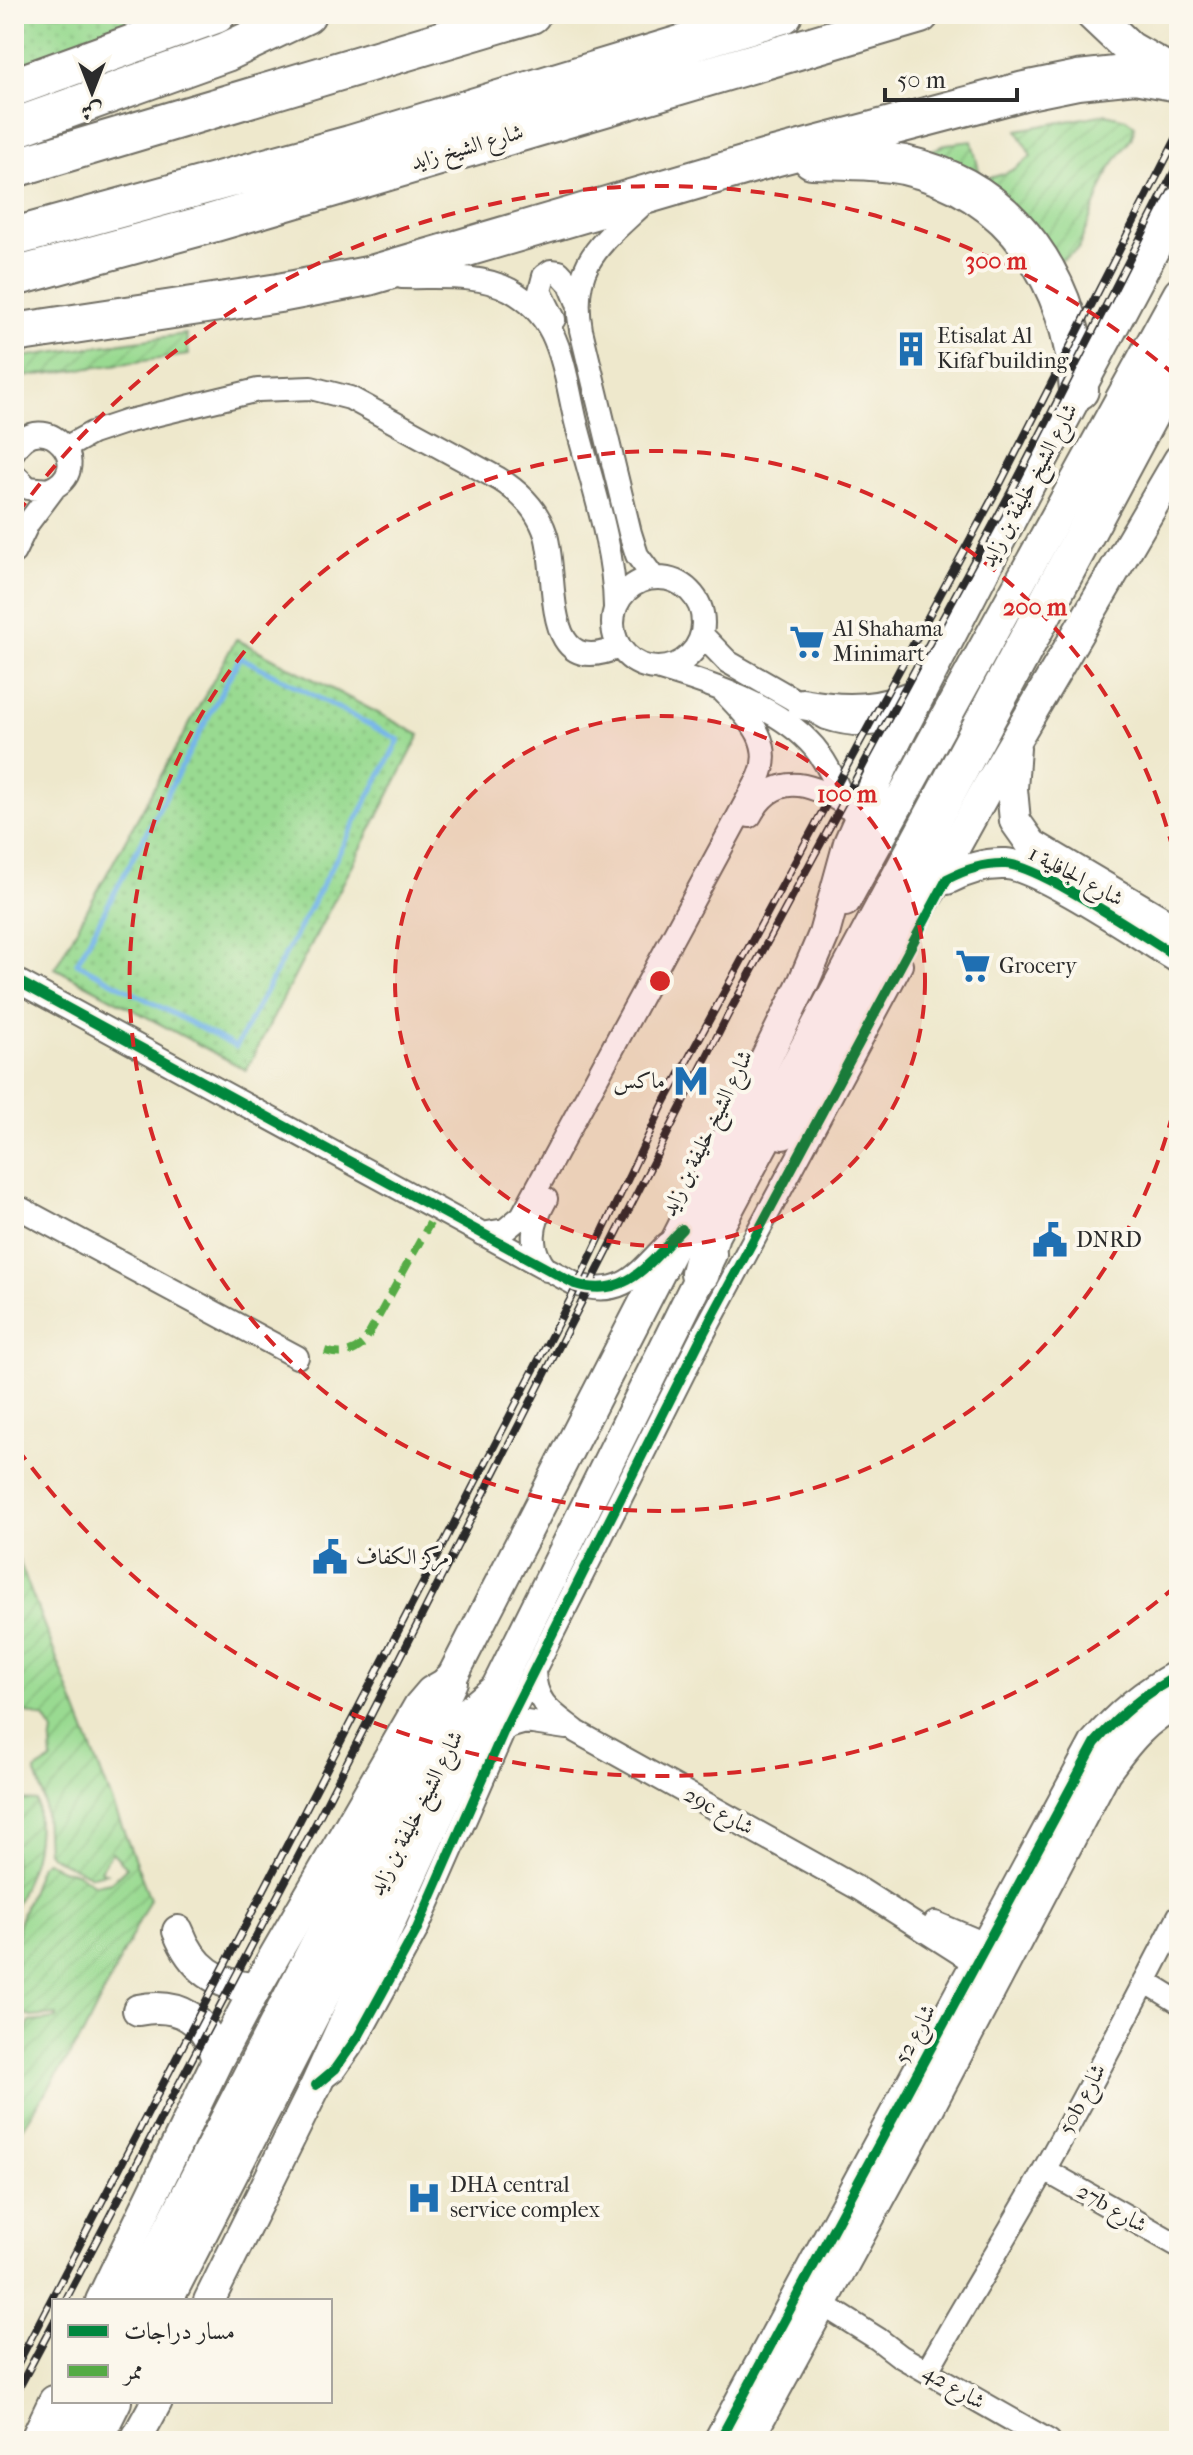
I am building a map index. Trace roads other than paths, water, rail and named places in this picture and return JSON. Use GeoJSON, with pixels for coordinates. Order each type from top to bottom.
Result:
{"type":"FeatureCollection","features":[{"type":"Feature","properties":{"kind":"highway"},"geometry":{"type":"LineString","coordinates":[[14,87],[216,14]]}},
{"type":"Feature","properties":{"kind":"highway"},"geometry":{"type":"LineString","coordinates":[[14,128],[226,52],[306,14]]}},
{"type":"Feature","properties":{"kind":"highway"},"geometry":{"type":"LineString","coordinates":[[14,141],[201,84],[460,14]]}},
{"type":"Feature","properties":{"kind":"highway"},"geometry":{"type":"LineString","coordinates":[[14,168],[531,14]]}},
{"type":"Feature","properties":{"kind":"highway"},"geometry":{"type":"LineString","coordinates":[[14,218],[299,139],[726,14]]}},
{"type":"Feature","properties":{"kind":"highway","name":"شارع الشيخ زايد"},"geometry":{"type":"LineString","coordinates":[[14,237],[350,145],[783,14]]}},
{"type":"Feature","properties":{"kind":"highway","name":"شارع الشيخ زايد"},"geometry":{"type":"LineString","coordinates":[[14,277],[212,223],[920,14]]}},
{"type":"Feature","properties":{"kind":"highway"},"geometry":{"type":"LineString","coordinates":[[14,333],[279,293],[368,276],[774,157],[1061,83],[1135,74],[1179,79]]}},
{"type":"Feature","properties":{"kind":"highway"},"geometry":{"type":"LineString","coordinates":[[774,157],[904,165],[961,186],[998,212],[1028,243],[1060,297],[1071,333],[1079,390]]}},
{"type":"Feature","properties":{"kind":"highway"},"geometry":{"type":"LineString","coordinates":[[700,1273],[710,1234],[1168,346]]}},
{"type":"Feature","properties":{"kind":"main road"},"geometry":{"type":"LineString","coordinates":[[1093,14],[1130,49],[1179,79]]}},
{"type":"Feature","properties":{"kind":"main road","name":"شارع الشيخ خليفة بن زايد"},"geometry":{"type":"LineString","coordinates":[[818,950],[849,818],[916,703],[1179,202]]}},
{"type":"Feature","properties":{"kind":"main road","name":"شارع الشيخ خليفة بن زايد"},"geometry":{"type":"LineString","coordinates":[[166,2299],[336,1937],[450,1681],[682,1229],[818,950],[1168,346],[1179,293]]}},
{"type":"Feature","properties":{"kind":"main road","name":"شارع الشيخ خليفة بن زايد"},"geometry":{"type":"LineString","coordinates":[[135,2299],[336,1937],[460,1726],[494,1693],[700,1273],[931,890],[1179,460]]}},
{"type":"Feature","properties":{"kind":"main road"},"geometry":{"type":"LineString","coordinates":[[802,704],[835,709],[874,709],[916,703]]}},
{"type":"Feature","properties":{"kind":"main road","name":"شارع الجافلية 1"},"geometry":{"type":"LineString","coordinates":[[1015,743],[1012,803],[1015,821],[1026,839],[1046,854],[1179,932]]}},
{"type":"Feature","properties":{"kind":"main road"},"geometry":{"type":"LineString","coordinates":[[947,879],[979,824],[989,785]]}},
{"type":"Feature","properties":{"kind":"main road","name":"شارع الجافلية 1"},"geometry":{"type":"LineString","coordinates":[[947,879],[980,866],[1009,864],[1026,869],[1179,958]]}},
{"type":"Feature","properties":{"kind":"main road","name":"شارع 52"},"geometry":{"type":"LineString","coordinates":[[719,2441],[807,2303],[991,1959],[1095,1743],[1121,1714],[1152,1689],[1179,1675]]}},
{"type":"Feature","properties":{"kind":"main road"},"geometry":{"type":"LineString","coordinates":[[102,2299],[217,2061],[256,1988],[419,1706],[431,1692],[450,1681]]}},
{"type":"Feature","properties":{"kind":"main road"},"geometry":{"type":"LineString","coordinates":[[210,2299],[316,2085],[494,1693]]}},
{"type":"Feature","properties":{"kind":"main road","name":"شارع 52"},"geometry":{"type":"LineString","coordinates":[[991,1959],[1130,1736],[1164,1709],[1179,1702]]}},
{"type":"Feature","properties":{"kind":"main road"},"geometry":{"type":"LineString","coordinates":[[178,1931],[185,1947],[207,1974],[230,1985],[256,1988]]}},
{"type":"Feature","properties":{"kind":"main road"},"geometry":{"type":"LineString","coordinates":[[138,2010],[165,2008],[190,2016],[203,2028],[213,2044],[217,2061]]}},
{"type":"Feature","properties":{"kind":"main road","name":"شارع 52"},"geometry":{"type":"LineString","coordinates":[[747,2441],[807,2303]]}},
{"type":"Feature","properties":{"kind":"main road"},"geometry":{"type":"LineString","coordinates":[[35,2441],[53,2403]]}},
{"type":"Feature","properties":{"kind":"main road"},"geometry":{"type":"LineString","coordinates":[[63,2441],[82,2403]]}},
{"type":"Feature","properties":{"kind":"main road"},"geometry":{"type":"LineString","coordinates":[[94,2441],[113,2403]]}},
{"type":"Feature","properties":{"kind":"main road"},"geometry":{"type":"LineString","coordinates":[[135,2441],[156,2403]]}},
{"type":"Feature","properties":{"kind":"street"},"geometry":{"type":"LineString","coordinates":[[577,301],[583,272],[590,259],[652,194]]}},
{"type":"Feature","properties":{"kind":"street"},"geometry":{"type":"LineString","coordinates":[[654,578],[637,555],[630,533],[581,330],[577,301],[570,284],[559,272],[551,271],[544,276],[540,291],[556,323],[559,350],[608,551],[615,607],[614,634],[619,647],[630,659],[644,666],[722,690],[782,720],[802,735],[825,762],[849,818]]}},
{"type":"Feature","properties":{"kind":"street"},"geometry":{"type":"LineString","coordinates":[[368,276],[457,278],[497,285],[534,308],[549,328],[559,350]]}},
{"type":"Feature","properties":{"kind":"street"},"geometry":{"type":"LineString","coordinates":[[65,448],[109,426],[258,390],[311,388],[350,398],[499,479],[520,495],[536,515],[546,537],[560,629],[566,644],[588,656],[619,647]]}},
{"type":"Feature","properties":{"kind":"street"},"geometry":{"type":"LineString","coordinates":[[14,552],[28,523],[64,479],[69,467],[65,448],[56,438],[44,434],[31,435],[16,446]]}},
{"type":"Feature","properties":{"kind":"street"},"geometry":{"type":"LineString","coordinates":[[21,481],[41,491],[55,487]]}},
{"type":"Feature","properties":{"kind":"street"},"geometry":{"type":"LineString","coordinates":[[21,481],[31,505],[28,523]]}},
{"type":"Feature","properties":{"kind":"street"},"geometry":{"type":"LineString","coordinates":[[615,607],[630,587],[654,578],[672,580],[688,588],[700,603],[704,621],[702,635],[692,654],[677,664],[660,669]]}},
{"type":"Feature","properties":{"kind":"street"},"geometry":{"type":"LineString","coordinates":[[702,635],[728,662],[802,704]]}},
{"type":"Feature","properties":{"kind":"street"},"geometry":{"type":"LineString","coordinates":[[482,1234],[505,1230],[522,1216],[759,778],[765,759],[762,740],[750,720],[722,690]]}},
{"type":"Feature","properties":{"kind":"street"},"geometry":{"type":"LineString","coordinates":[[548,1271],[534,1248],[537,1214],[756,805],[769,792],[794,784],[825,792],[849,818]]}},
{"type":"Feature","properties":{"kind":"street"},"geometry":{"type":"LineString","coordinates":[[316,2085],[335,2069],[359,2035],[416,1931],[505,1728],[703,1334],[947,879]]}},
{"type":"Feature","properties":{"kind":"street"},"geometry":{"type":"LineString","coordinates":[[14,979],[548,1271],[592,1289],[610,1289],[633,1277],[682,1229]]}},
{"type":"Feature","properties":{"kind":"street"},"geometry":{"type":"LineString","coordinates":[[14,1205],[297,1357]]}},
{"type":"Feature","properties":{"kind":"street","name":"29c شارع"},"geometry":{"type":"LineString","coordinates":[[534,1671],[534,1685],[539,1698],[577,1732],[991,1959]]}},
{"type":"Feature","properties":{"kind":"street","name":"29c شارع"},"geometry":{"type":"LineString","coordinates":[[505,1728],[526,1722],[544,1723],[577,1732]]}},
{"type":"Feature","properties":{"kind":"street","name":"50b شارع"},"geometry":{"type":"LineString","coordinates":[[932,2374],[964,2304],[1045,2170],[1179,1916]]}},
{"type":"Feature","properties":{"kind":"street"},"geometry":{"type":"LineString","coordinates":[[1145,1981],[1179,2002]]}},
{"type":"Feature","properties":{"kind":"street","name":"27b شارع"},"geometry":{"type":"LineString","coordinates":[[1045,2170],[1179,2246]]}},
{"type":"Feature","properties":{"kind":"street","name":"شارع 42"},"geometry":{"type":"LineString","coordinates":[[807,2303],[865,2342],[900,2356],[1049,2441]]}},
{"type":"Feature","properties":{"kind":"waterway"},"geometry":{"type":"LineString","coordinates":[[240,657],[399,740],[236,1047],[77,963],[240,657]]}},
{"type":"Feature","properties":{"kind":"railway"},"geometry":{"type":"LineString","coordinates":[[14,2371],[572,1296],[662,1107],[998,488],[1179,133]]}},
{"type":"Feature","properties":{"kind":"railway"},"geometry":{"type":"LineString","coordinates":[[66,2299],[317,1821],[729,1013],[1010,494],[1179,162]]}},
{"type":"Feature","properties":{"kind":"railway"},"geometry":{"type":"LineString","coordinates":[[14,2397],[52,2326]]}},
{"type":"Feature","properties":{"kind":"place","name":"Etisalat Al Kifaf building"},"geometry":{"type":"Point","coordinates":[911,349]}},
{"type":"Feature","properties":{"kind":"place","name":"Al Shahama Minimart"},"geometry":{"type":"Point","coordinates":[807,642]}},
{"type":"Feature","properties":{"kind":"place","name":"Grocery"},"geometry":{"type":"Point","coordinates":[973,966]}},
{"type":"Feature","properties":{"kind":"place","name":"ماكس"},"geometry":{"type":"Point","coordinates":[691,1081]}},
{"type":"Feature","properties":{"kind":"place","name":"DNRD"},"geometry":{"type":"Point","coordinates":[1050,1240]}},
{"type":"Feature","properties":{"kind":"place","name":"مركز الكفاف"},"geometry":{"type":"Point","coordinates":[330,1557]}},
{"type":"Feature","properties":{"kind":"place","name":"DHA central service complex"},"geometry":{"type":"Point","coordinates":[424,2198]}}]}
